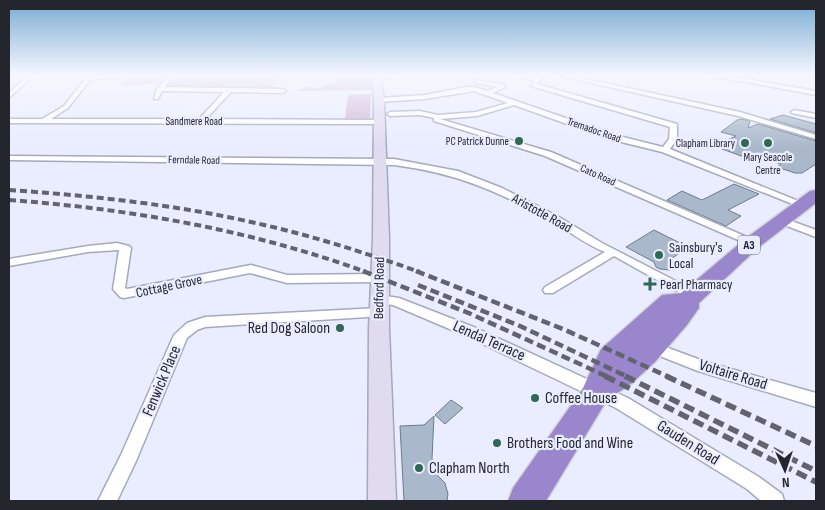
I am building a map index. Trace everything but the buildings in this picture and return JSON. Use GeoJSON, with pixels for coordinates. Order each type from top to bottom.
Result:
{"type":"FeatureCollection","features":[{"type":"Feature","properties":{"kind":"highway","name":"A3"},"geometry":{"type":"LineString","coordinates":[[597,391],[611,385],[652,347],[682,315],[687,308],[690,298],[752,243],[810,200]]}},
{"type":"Feature","properties":{"kind":"highway","name":"A3"},"geometry":{"type":"LineString","coordinates":[[526,501],[597,391],[598,384],[611,356],[670,301],[690,298]]}},
{"type":"Feature","properties":{"kind":"main road","name":"Bedford Road"},"geometry":{"type":"LineString","coordinates":[[379,100],[368,122],[379,162],[382,501]]}},
{"type":"Feature","properties":{"kind":"street"},"geometry":{"type":"LineString","coordinates":[[44,121],[66,107],[73,99]]}},
{"type":"Feature","properties":{"kind":"street"},"geometry":{"type":"LineString","coordinates":[[203,118],[221,99]]}},
{"type":"Feature","properties":{"kind":"street","name":"Tremadoc Road"},"geometry":{"type":"LineString","coordinates":[[379,100],[395,99]]}},
{"type":"Feature","properties":{"kind":"street","name":"Tremadoc Road"},"geometry":{"type":"LineString","coordinates":[[503,99],[612,137],[665,150],[810,200]]}},
{"type":"Feature","properties":{"kind":"street"},"geometry":{"type":"LineString","coordinates":[[580,99],[674,126],[673,139],[665,150]]}},
{"type":"Feature","properties":{"kind":"street"},"geometry":{"type":"LineString","coordinates":[[666,99],[733,113],[816,138]]}},
{"type":"Feature","properties":{"kind":"street"},"geometry":{"type":"LineString","coordinates":[[390,114],[420,113],[438,120],[477,114],[514,103]]}},
{"type":"Feature","properties":{"kind":"street"},"geometry":{"type":"LineString","coordinates":[[188,121],[196,113],[209,112]]}},
{"type":"Feature","properties":{"kind":"street"},"geometry":{"type":"LineString","coordinates":[[794,112],[816,116]]}},
{"type":"Feature","properties":{"kind":"street","name":"Cato Road"},"geometry":{"type":"LineString","coordinates":[[438,120],[548,154],[752,243]]}},
{"type":"Feature","properties":{"kind":"street","name":"Sandmere Road"},"geometry":{"type":"LineString","coordinates":[[9,121],[368,122]]}},
{"type":"Feature","properties":{"kind":"street","name":"Ferndale Road"},"geometry":{"type":"LineString","coordinates":[[9,158],[379,162]]}},
{"type":"Feature","properties":{"kind":"street","name":"Aristotle Road"},"geometry":{"type":"LineString","coordinates":[[379,162],[426,167],[489,185],[576,231],[690,298]]}},
{"type":"Feature","properties":{"kind":"street"},"geometry":{"type":"LineString","coordinates":[[783,220],[814,233]]}},
{"type":"Feature","properties":{"kind":"street","name":"Cottage Grove"},"geometry":{"type":"LineString","coordinates":[[9,264],[104,247],[121,246],[124,248],[119,289],[124,294],[138,293],[251,269],[287,279],[379,297]]}},
{"type":"Feature","properties":{"kind":"street"},"geometry":{"type":"LineString","coordinates":[[549,290],[613,252]]}},
{"type":"Feature","properties":{"kind":"street","name":"Lendal Terrace"},"geometry":{"type":"LineString","coordinates":[[379,297],[395,301],[471,332],[597,391]]}},
{"type":"Feature","properties":{"kind":"street","name":"Fenwick Place"},"geometry":{"type":"LineString","coordinates":[[107,501],[131,452],[181,335],[186,330],[205,322],[379,297]]}},
{"type":"Feature","properties":{"kind":"street","name":"Voltaire Road"},"geometry":{"type":"LineString","coordinates":[[652,347],[679,359],[816,400]]}},
{"type":"Feature","properties":{"kind":"street","name":"Gauden Road"},"geometry":{"type":"LineString","coordinates":[[597,391],[622,403],[753,483],[775,501]]}},
{"type":"Feature","properties":{"kind":"shaded area"},"geometry":{"type":"Polygon","coordinates":[[[348,99],[371,99],[370,120],[345,119],[348,99]]]}},
{"type":"Feature","properties":{"kind":"railway"},"geometry":{"type":"LineString","coordinates":[[13,190],[9,190],[137,202],[232,218],[323,240],[420,272]]}},
{"type":"Feature","properties":{"kind":"railway"},"geometry":{"type":"LineString","coordinates":[[9,200],[100,209],[235,233],[323,257],[366,272]]}},
{"type":"Feature","properties":{"kind":"railway"},"geometry":{"type":"LineString","coordinates":[[363,271],[471,314],[608,377]]}},
{"type":"Feature","properties":{"kind":"railway"},"geometry":{"type":"LineString","coordinates":[[416,271],[563,329],[669,377]]}},
{"type":"Feature","properties":{"kind":"railway"},"geometry":{"type":"LineString","coordinates":[[418,285],[520,326],[628,377]]}},
{"type":"Feature","properties":{"kind":"railway"},"geometry":{"type":"LineString","coordinates":[[605,376],[816,482]]}},
{"type":"Feature","properties":{"kind":"railway"},"geometry":{"type":"LineString","coordinates":[[625,376],[816,471]]}},
{"type":"Feature","properties":{"kind":"railway"},"geometry":{"type":"LineString","coordinates":[[666,376],[816,446]]}},
{"type":"Feature","properties":{"kind":"place","name":"PC Patrick Dunne"},"geometry":{"type":"Point","coordinates":[519,141]}},
{"type":"Feature","properties":{"kind":"place","name":"Clapham Library"},"geometry":{"type":"Point","coordinates":[745,143]}},
{"type":"Feature","properties":{"kind":"place","name":"Mary Seacole Centre"},"geometry":{"type":"Point","coordinates":[768,143]}},
{"type":"Feature","properties":{"kind":"place","name":"Sainsbury's Local"},"geometry":{"type":"Point","coordinates":[659,255]}},
{"type":"Feature","properties":{"kind":"place","name":"Pearl Pharmacy"},"geometry":{"type":"Point","coordinates":[650,284]}},
{"type":"Feature","properties":{"kind":"place","name":"Red Dog Saloon"},"geometry":{"type":"Point","coordinates":[340,328]}},
{"type":"Feature","properties":{"kind":"place","name":"Coffee House"},"geometry":{"type":"Point","coordinates":[535,398]}},
{"type":"Feature","properties":{"kind":"place","name":"Brothers Food and Wine"},"geometry":{"type":"Point","coordinates":[497,443]}},
{"type":"Feature","properties":{"kind":"place","name":"Clapham North"},"geometry":{"type":"Point","coordinates":[419,468]}}]}
